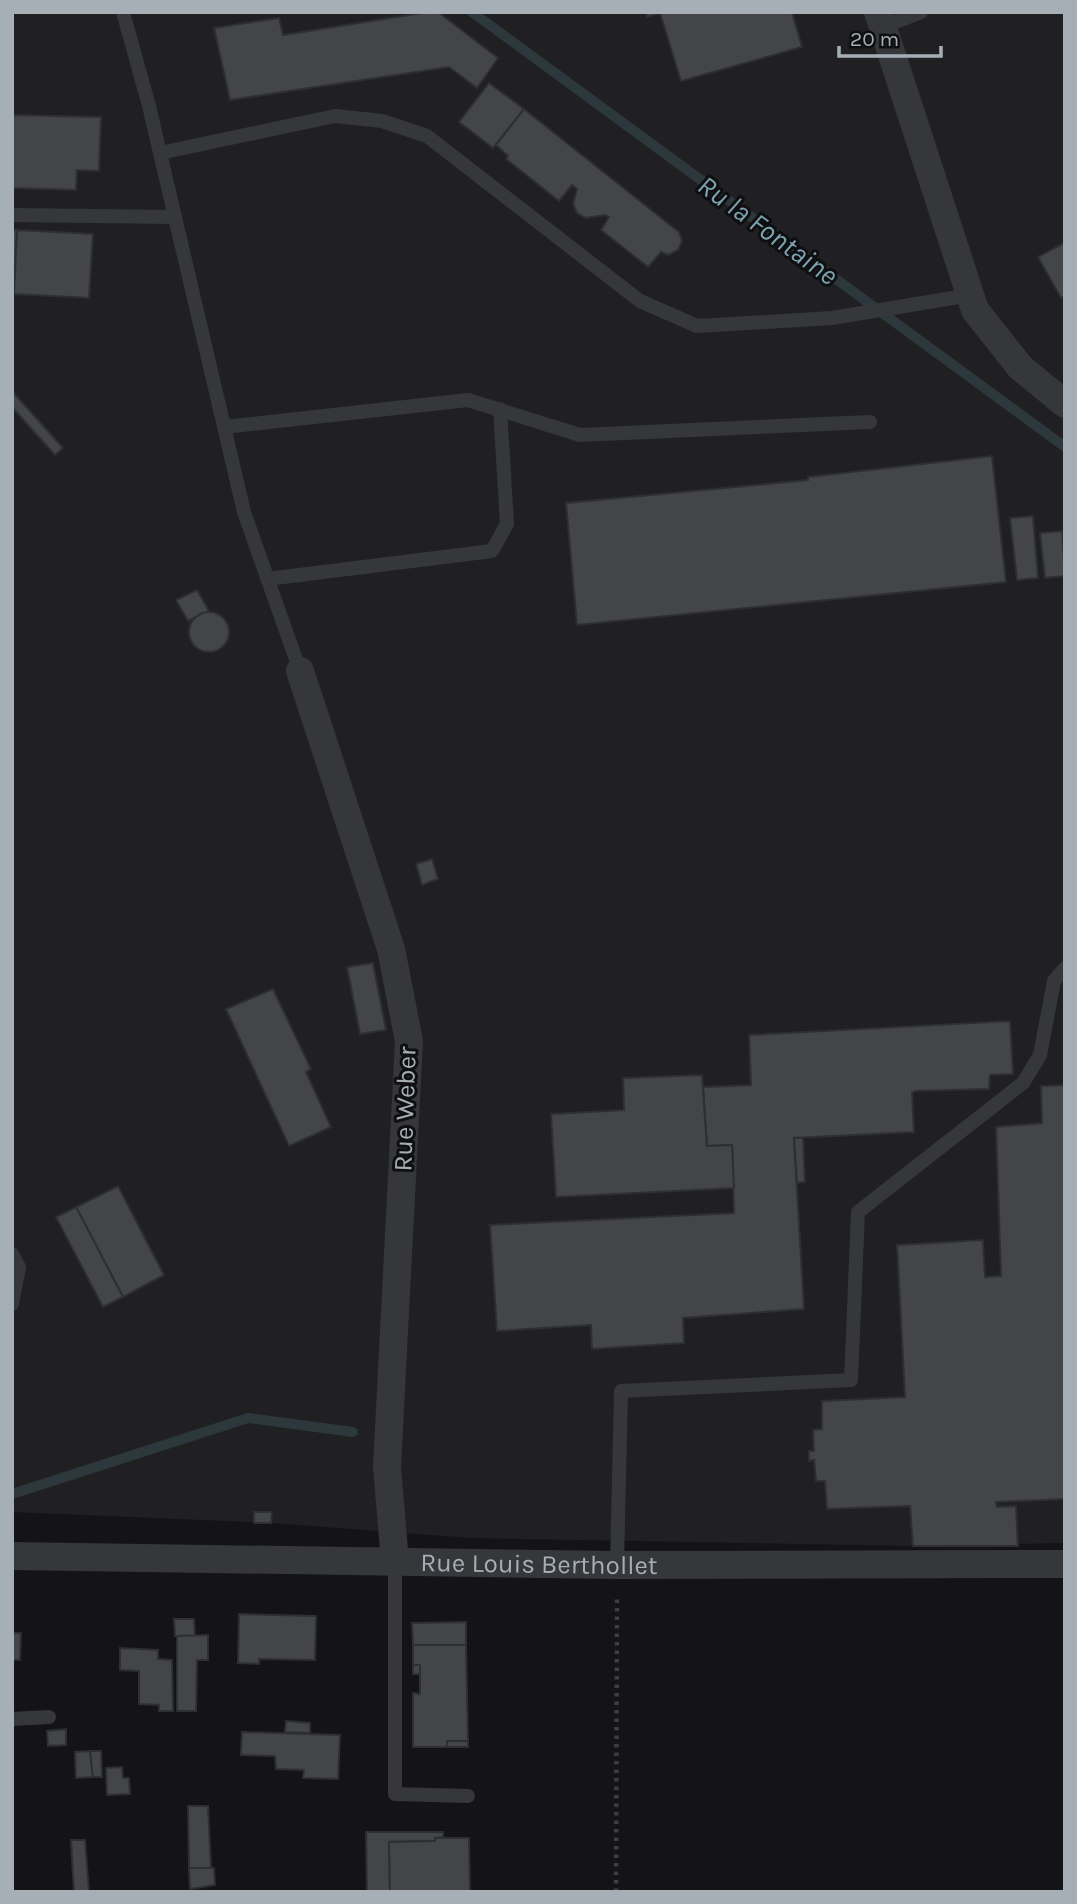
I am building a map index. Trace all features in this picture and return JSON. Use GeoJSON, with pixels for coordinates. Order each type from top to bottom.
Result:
{"type":"FeatureCollection","features":[{"type":"Feature","properties":{"kind":"street"},"geometry":{"type":"LineString","coordinates":[[881,20],[975,310],[1020,367],[1065,404]]}},
{"type":"Feature","properties":{"kind":"street","name":"Rue Weber"},"geometry":{"type":"LineString","coordinates":[[300,671],[391,949],[409,1041],[387,1467],[395,1562]]}},
{"type":"Feature","properties":{"kind":"street","name":"Rue Louis Berthollet"},"geometry":{"type":"LineString","coordinates":[[12,1556],[395,1562],[617,1577],[1065,1564]]}},
{"type":"Feature","properties":{"kind":"lane"},"geometry":{"type":"LineString","coordinates":[[123,12],[244,512],[300,671]]}},
{"type":"Feature","properties":{"kind":"lane"},"geometry":{"type":"LineString","coordinates":[[881,20],[921,12]]}},
{"type":"Feature","properties":{"kind":"lane"},"geometry":{"type":"LineString","coordinates":[[159,153],[335,116],[382,121],[427,136],[640,301],[697,326],[832,318],[971,295]]}},
{"type":"Feature","properties":{"kind":"lane"},"geometry":{"type":"LineString","coordinates":[[12,215],[174,217]]}},
{"type":"Feature","properties":{"kind":"lane"},"geometry":{"type":"LineString","coordinates":[[224,427],[468,400],[580,435],[870,422]]}},
{"type":"Feature","properties":{"kind":"lane"},"geometry":{"type":"LineString","coordinates":[[267,579],[492,551],[507,524],[500,409]]}},
{"type":"Feature","properties":{"kind":"lane"},"geometry":{"type":"LineString","coordinates":[[617,1577],[621,1391],[850,1380],[858,1212],[1023,1083],[1040,1055],[1054,981],[1065,968]]}},
{"type":"Feature","properties":{"kind":"lane"},"geometry":{"type":"LineString","coordinates":[[12,1254],[19,1267],[12,1304]]}},
{"type":"Feature","properties":{"kind":"lane"},"geometry":{"type":"LineString","coordinates":[[395,1562],[395,1794],[468,1796]]}},
{"type":"Feature","properties":{"kind":"lane"},"geometry":{"type":"LineString","coordinates":[[12,1719],[49,1717]]}},
{"type":"Feature","properties":{"kind":"path"},"geometry":{"type":"LineString","coordinates":[[615,1892],[617,1577]]}},
{"type":"Feature","properties":{"kind":"shaded area"},"geometry":{"type":"Polygon","coordinates":[[[12,12],[1065,12],[1065,1543],[913,1546],[471,1538],[272,1523],[12,1512],[12,12]]]}},
{"type":"Feature","properties":{"kind":"building"},"geometry":{"type":"Polygon","coordinates":[[[438,12],[498,58],[477,88],[449,67],[230,100],[214,28],[279,18],[283,35],[438,12]]]}},
{"type":"Feature","properties":{"kind":"building"},"geometry":{"type":"Polygon","coordinates":[[[646,12],[792,12],[802,47],[681,81],[660,13],[647,17],[646,12]]]}},
{"type":"Feature","properties":{"kind":"building"},"geometry":{"type":"Polygon","coordinates":[[[489,83],[524,109],[493,148],[459,122],[489,83]]]}},
{"type":"Feature","properties":{"kind":"building"},"geometry":{"type":"Polygon","coordinates":[[[524,109],[679,232],[682,241],[678,250],[668,255],[661,252],[648,267],[601,230],[609,217],[605,215],[586,218],[577,213],[573,204],[577,189],[572,185],[559,201],[506,159],[508,156],[496,145],[524,109]]]}},
{"type":"Feature","properties":{"kind":"building"},"geometry":{"type":"Polygon","coordinates":[[[12,115],[101,117],[99,171],[77,170],[76,190],[12,188],[12,115]]]}},
{"type":"Feature","properties":{"kind":"building"},"geometry":{"type":"Polygon","coordinates":[[[12,230],[17,230],[14,294],[12,294],[12,230]]]}},
{"type":"Feature","properties":{"kind":"building"},"geometry":{"type":"Polygon","coordinates":[[[17,230],[93,234],[89,298],[14,294],[17,230]]]}},
{"type":"Feature","properties":{"kind":"building"},"geometry":{"type":"Polygon","coordinates":[[[1064,243],[1065,296],[1061,298],[1038,257],[1064,243]]]}},
{"type":"Feature","properties":{"kind":"building"},"geometry":{"type":"Polygon","coordinates":[[[12,391],[63,448],[55,455],[12,407],[12,391]]]}},
{"type":"Feature","properties":{"kind":"building"},"geometry":{"type":"Polygon","coordinates":[[[992,456],[1006,582],[577,625],[566,503],[808,480],[808,477],[992,456]]]}},
{"type":"Feature","properties":{"kind":"building"},"geometry":{"type":"Polygon","coordinates":[[[1033,516],[1038,578],[1017,580],[1010,518],[1033,516]]]}},
{"type":"Feature","properties":{"kind":"building"},"geometry":{"type":"Polygon","coordinates":[[[1062,531],[1065,576],[1045,578],[1040,533],[1062,531]]]}},
{"type":"Feature","properties":{"kind":"building"},"geometry":{"type":"Polygon","coordinates":[[[197,590],[209,611],[188,621],[176,600],[197,590]]]}},
{"type":"Feature","properties":{"kind":"building"},"geometry":{"type":"Polygon","coordinates":[[[209,612],[223,618],[229,632],[223,646],[209,652],[195,646],[189,632],[195,618],[209,612]]]}},
{"type":"Feature","properties":{"kind":"building"},"geometry":{"type":"Polygon","coordinates":[[[432,859],[438,879],[422,885],[416,864],[432,859]]]}},
{"type":"Feature","properties":{"kind":"building"},"geometry":{"type":"Polygon","coordinates":[[[373,963],[386,1030],[360,1034],[347,967],[373,963]]]}},
{"type":"Feature","properties":{"kind":"building"},"geometry":{"type":"Polygon","coordinates":[[[273,989],[311,1069],[306,1072],[331,1127],[289,1146],[226,1009],[273,989]]]}},
{"type":"Feature","properties":{"kind":"building"},"geometry":{"type":"Polygon","coordinates":[[[1010,1021],[1013,1074],[990,1075],[989,1089],[912,1093],[914,1132],[794,1138],[804,1309],[683,1318],[684,1343],[592,1349],[591,1325],[497,1331],[490,1225],[734,1213],[732,1145],[707,1146],[703,1087],[751,1085],[749,1035],[1010,1021]]]}},
{"type":"Feature","properties":{"kind":"building"},"geometry":{"type":"Polygon","coordinates":[[[702,1075],[707,1146],[732,1145],[734,1188],[556,1197],[551,1114],[624,1110],[623,1078],[702,1075]]]}},
{"type":"Feature","properties":{"kind":"building"},"geometry":{"type":"Polygon","coordinates":[[[1065,1085],[1065,1499],[996,1502],[997,1507],[1016,1506],[1018,1546],[913,1546],[910,1506],[827,1509],[825,1481],[816,1481],[814,1460],[809,1461],[809,1451],[814,1451],[813,1430],[822,1429],[822,1401],[905,1397],[897,1245],[983,1240],[985,1277],[1001,1276],[996,1127],[1042,1123],[1041,1086],[1065,1085]]]}},
{"type":"Feature","properties":{"kind":"building"},"geometry":{"type":"Polygon","coordinates":[[[794,1138],[803,1138],[805,1182],[797,1183],[794,1138]]]}},
{"type":"Feature","properties":{"kind":"building"},"geometry":{"type":"Polygon","coordinates":[[[118,1186],[164,1275],[123,1297],[76,1207],[118,1186]]]}},
{"type":"Feature","properties":{"kind":"building"},"geometry":{"type":"Polygon","coordinates":[[[76,1207],[123,1297],[103,1307],[56,1217],[76,1207]]]}},
{"type":"Feature","properties":{"kind":"building"},"geometry":{"type":"Polygon","coordinates":[[[254,1512],[272,1512],[271,1523],[254,1523],[254,1512]]]}},
{"type":"Feature","properties":{"kind":"building"},"geometry":{"type":"Polygon","coordinates":[[[239,1614],[316,1616],[315,1660],[259,1659],[259,1664],[238,1663],[239,1614]]]}},
{"type":"Feature","properties":{"kind":"building"},"geometry":{"type":"Polygon","coordinates":[[[174,1619],[194,1619],[195,1636],[175,1636],[174,1619]]]}},
{"type":"Feature","properties":{"kind":"building"},"geometry":{"type":"Polygon","coordinates":[[[466,1622],[466,1645],[413,1645],[412,1623],[466,1622]]]}},
{"type":"Feature","properties":{"kind":"building"},"geometry":{"type":"Polygon","coordinates":[[[12,1633],[21,1633],[20,1660],[12,1660],[12,1633]]]}},
{"type":"Feature","properties":{"kind":"building"},"geometry":{"type":"Polygon","coordinates":[[[208,1635],[208,1660],[197,1660],[196,1711],[177,1711],[177,1636],[208,1635]]]}},
{"type":"Feature","properties":{"kind":"building"},"geometry":{"type":"Polygon","coordinates":[[[413,1645],[466,1645],[468,1741],[447,1741],[447,1747],[413,1747],[413,1693],[420,1694],[420,1665],[413,1665],[413,1645]]]}},
{"type":"Feature","properties":{"kind":"building"},"geometry":{"type":"Polygon","coordinates":[[[120,1648],[158,1650],[158,1659],[172,1660],[173,1711],[159,1711],[159,1705],[139,1704],[139,1671],[120,1670],[120,1648]]]}},
{"type":"Feature","properties":{"kind":"building"},"geometry":{"type":"Polygon","coordinates":[[[413,1665],[420,1665],[420,1674],[413,1674],[413,1665]]]}},
{"type":"Feature","properties":{"kind":"building"},"geometry":{"type":"Polygon","coordinates":[[[286,1721],[310,1723],[310,1733],[285,1732],[286,1721]]]}},
{"type":"Feature","properties":{"kind":"building"},"geometry":{"type":"Polygon","coordinates":[[[66,1729],[66,1745],[48,1746],[47,1731],[66,1729]]]}},
{"type":"Feature","properties":{"kind":"building"},"geometry":{"type":"Polygon","coordinates":[[[242,1732],[340,1735],[338,1779],[303,1778],[304,1770],[276,1769],[275,1756],[241,1755],[242,1732]]]}},
{"type":"Feature","properties":{"kind":"building"},"geometry":{"type":"Polygon","coordinates":[[[447,1741],[468,1741],[468,1747],[447,1747],[447,1741]]]}},
{"type":"Feature","properties":{"kind":"building"},"geometry":{"type":"Polygon","coordinates":[[[90,1751],[93,1777],[76,1778],[75,1752],[90,1751]]]}},
{"type":"Feature","properties":{"kind":"building"},"geometry":{"type":"Polygon","coordinates":[[[90,1751],[101,1751],[102,1777],[93,1777],[90,1751]]]}},
{"type":"Feature","properties":{"kind":"building"},"geometry":{"type":"Polygon","coordinates":[[[122,1767],[123,1778],[129,1778],[130,1794],[107,1795],[106,1768],[122,1767]]]}},
{"type":"Feature","properties":{"kind":"building"},"geometry":{"type":"Polygon","coordinates":[[[188,1806],[208,1806],[211,1868],[189,1868],[188,1806]]]}},
{"type":"Feature","properties":{"kind":"building"},"geometry":{"type":"Polygon","coordinates":[[[366,1832],[443,1832],[443,1837],[435,1838],[435,1841],[389,1842],[390,1892],[367,1892],[366,1832]]]}},
{"type":"Feature","properties":{"kind":"building"},"geometry":{"type":"Polygon","coordinates":[[[435,1838],[469,1838],[470,1892],[390,1892],[389,1842],[435,1841],[435,1838]]]}},
{"type":"Feature","properties":{"kind":"building"},"geometry":{"type":"Polygon","coordinates":[[[71,1840],[85,1840],[89,1892],[74,1892],[71,1840]]]}},
{"type":"Feature","properties":{"kind":"building"},"geometry":{"type":"Polygon","coordinates":[[[189,1868],[214,1868],[215,1885],[190,1889],[189,1868]]]}},
{"type":"Feature","properties":{"kind":"waterway","name":"Ru la Fontaine"},"geometry":{"type":"LineString","coordinates":[[472,12],[1065,447]]}},
{"type":"Feature","properties":{"kind":"waterway"},"geometry":{"type":"LineString","coordinates":[[12,1494],[248,1418],[353,1432]]}}]}
